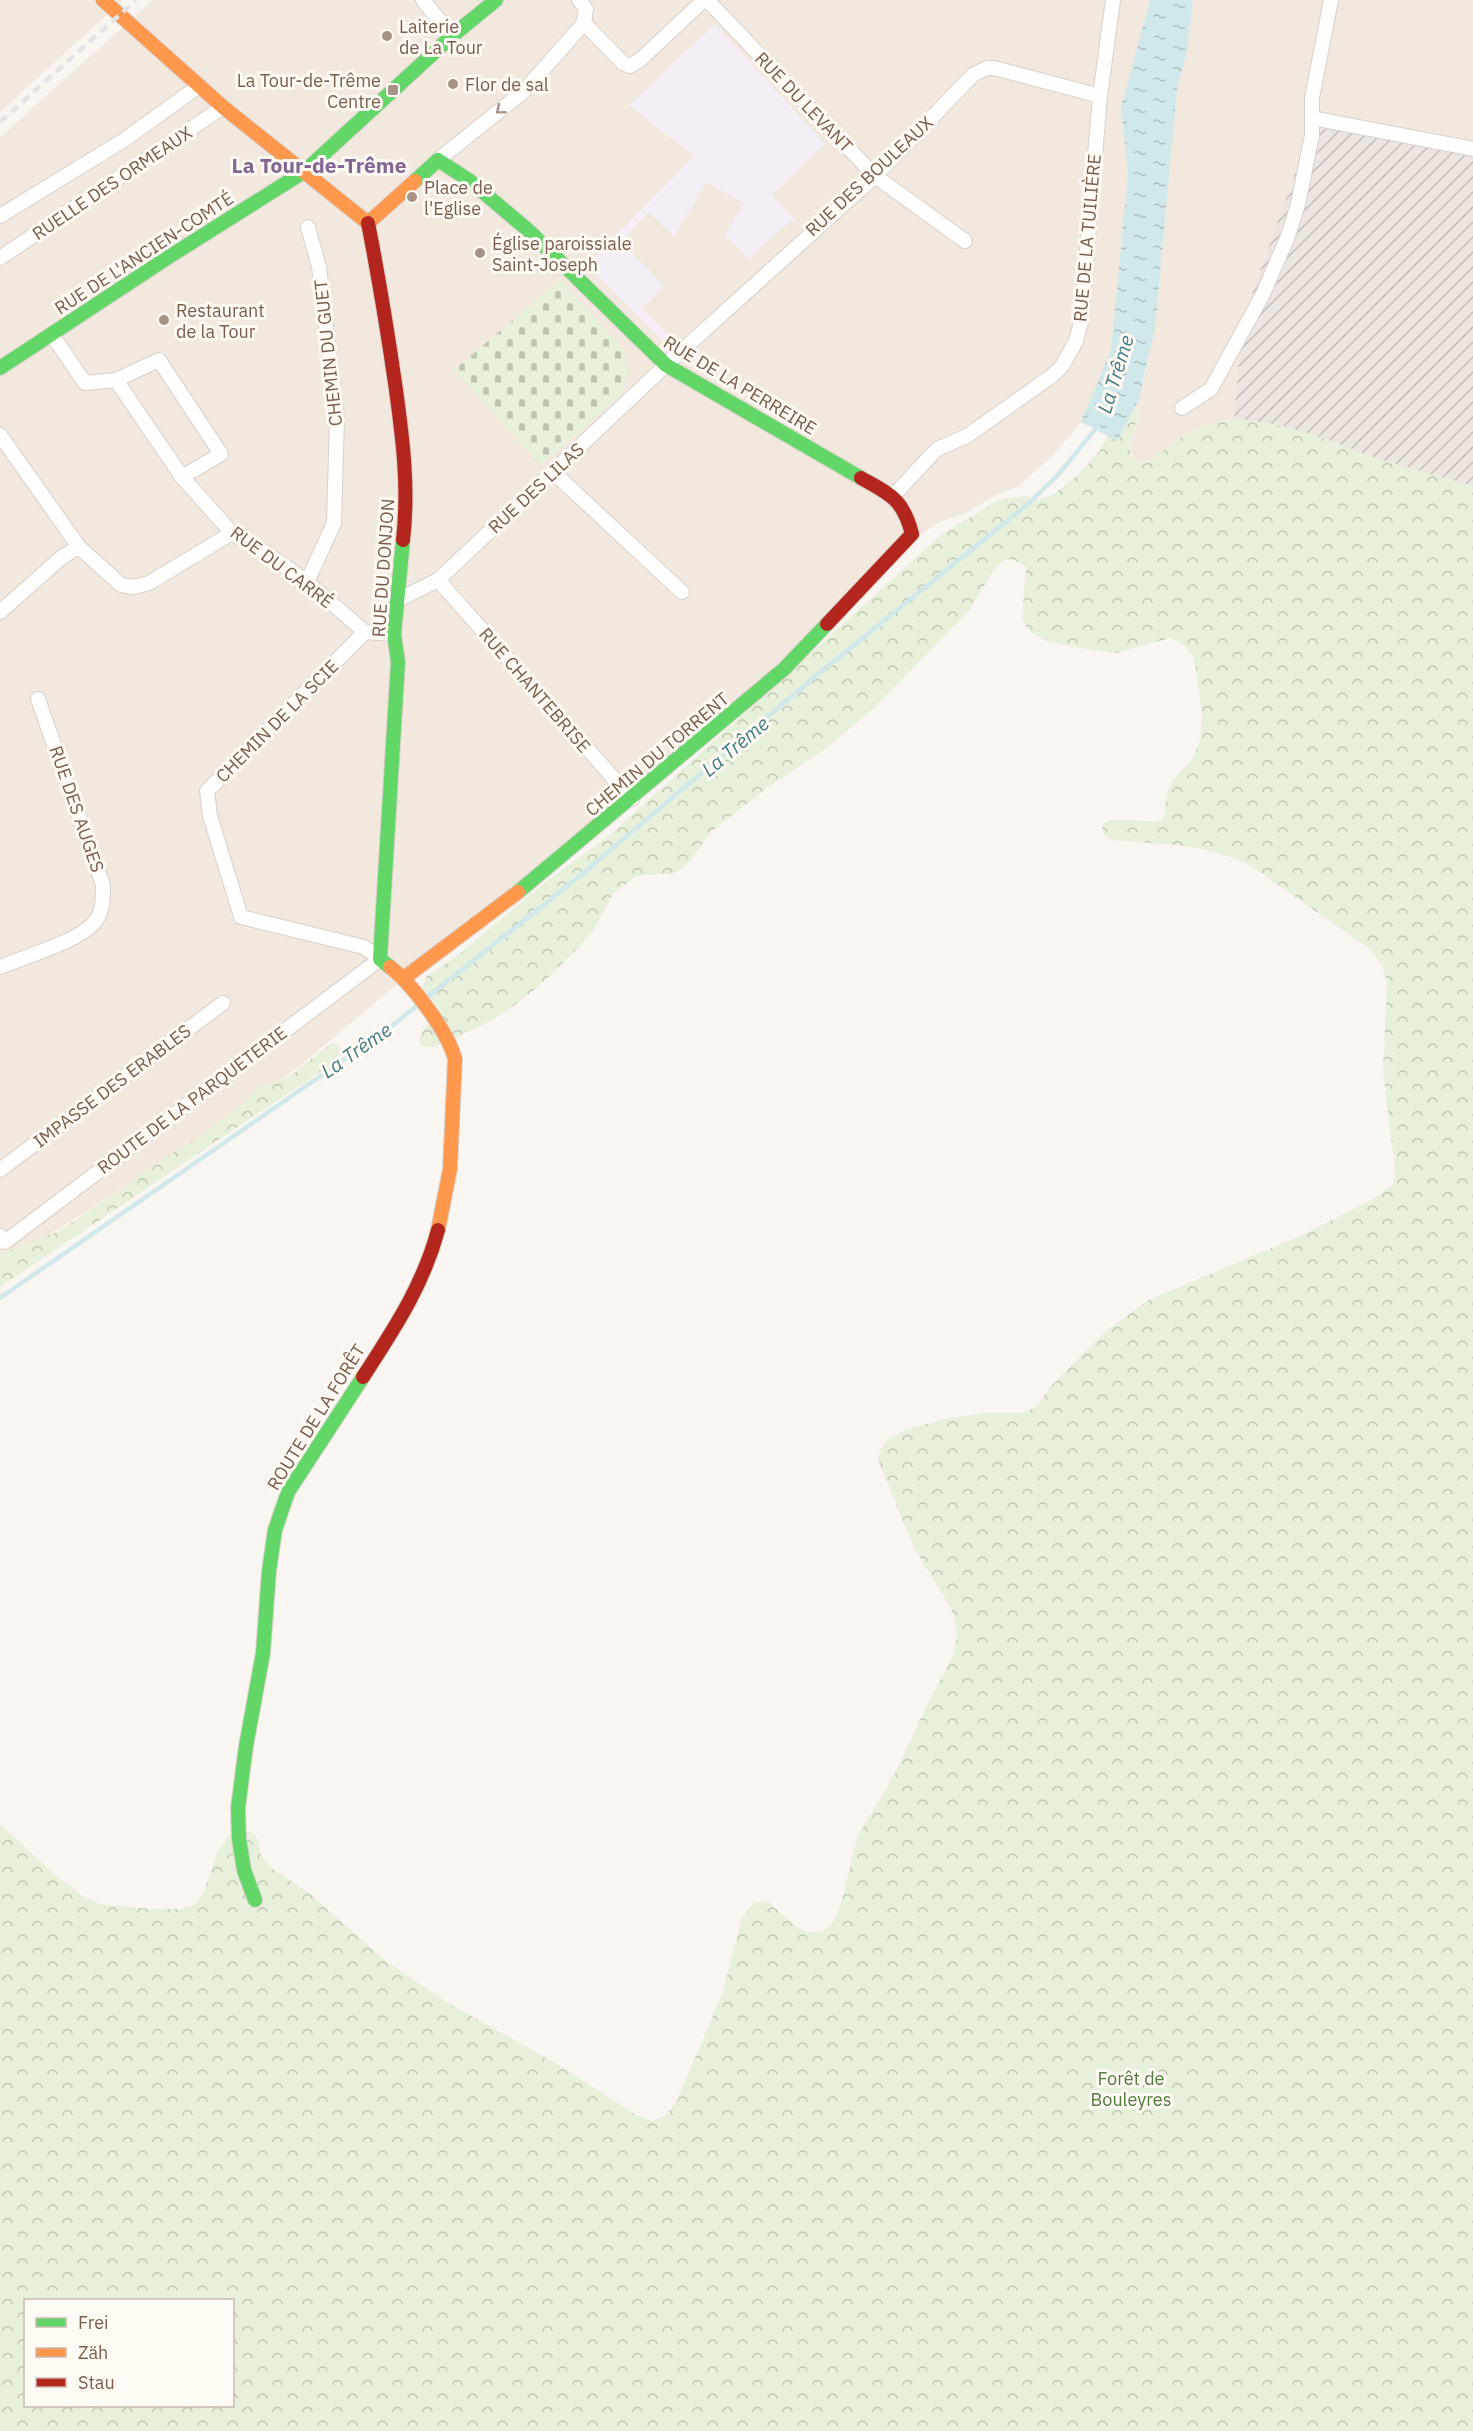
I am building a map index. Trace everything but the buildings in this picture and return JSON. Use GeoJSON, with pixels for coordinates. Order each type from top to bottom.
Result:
{"type":"FeatureCollection","features":[{"type":"Feature","properties":{"kind":"street"},"geometry":{"type":"LineString","coordinates":[[103,0],[223,107],[368,223],[438,160],[524,91],[584,23],[586,9],[579,0]]}},
{"type":"Feature","properties":{"kind":"street"},"geometry":{"type":"LineString","coordinates":[[423,0],[452,36]]}},
{"type":"Feature","properties":{"kind":"street","name":"RUE DE L'ANCIEN-COMTÉ"},"geometry":{"type":"LineString","coordinates":[[0,368],[305,171],[452,36],[496,0]]}},
{"type":"Feature","properties":{"kind":"street"},"geometry":{"type":"LineString","coordinates":[[584,23],[623,63],[630,66],[640,60],[706,0]]}},
{"type":"Feature","properties":{"kind":"street","name":"RUE DU LEVANT"},"geometry":{"type":"LineString","coordinates":[[706,0],[874,176],[965,241]]}},
{"type":"Feature","properties":{"kind":"street","name":"RUE DE LA TUILIÈRE"},"geometry":{"type":"LineString","coordinates":[[893,496],[937,449],[967,436],[1053,375],[1062,366],[1076,341],[1084,296],[1100,96],[1113,0]]}},
{"type":"Feature","properties":{"kind":"street"},"geometry":{"type":"LineString","coordinates":[[1182,408],[1211,389],[1246,328],[1276,266],[1298,204],[1312,135],[1311,98],[1331,0]]}},
{"type":"Feature","properties":{"kind":"street","name":"RUE DES BOULEAUX"},"geometry":{"type":"LineString","coordinates":[[666,365],[874,176],[980,70],[994,68],[1100,96]]}},
{"type":"Feature","properties":{"kind":"street"},"geometry":{"type":"LineString","coordinates":[[0,216],[124,140],[199,86]]}},
{"type":"Feature","properties":{"kind":"street","name":"RUELLE DES ORMEAUX"},"geometry":{"type":"LineString","coordinates":[[0,258],[223,107]]}},
{"type":"Feature","properties":{"kind":"street"},"geometry":{"type":"LineString","coordinates":[[1312,118],[1473,149]]}},
{"type":"Feature","properties":{"kind":"street","name":"RUE DE LA PERREIRE"},"geometry":{"type":"LineString","coordinates":[[438,160],[467,177],[512,215],[666,365],[893,496],[907,515],[912,534]]}},
{"type":"Feature","properties":{"kind":"street","name":"RUE DU DONJON"},"geometry":{"type":"LineString","coordinates":[[368,223],[387,323],[405,457],[407,505],[394,634],[398,662],[380,959]]}},
{"type":"Feature","properties":{"kind":"street","name":"CHEMIN DU GUET"},"geometry":{"type":"LineString","coordinates":[[307,582],[334,523],[337,418],[319,267],[308,227]]}},
{"type":"Feature","properties":{"kind":"street"},"geometry":{"type":"LineString","coordinates":[[52,335],[86,383],[116,380],[159,360],[221,454],[182,477]]}},
{"type":"Feature","properties":{"kind":"street","name":"RUE DES LILAS"},"geometry":{"type":"LineString","coordinates":[[398,600],[438,580],[666,365]]}},
{"type":"Feature","properties":{"kind":"street","name":"RUE DU CARRÉ"},"geometry":{"type":"LineString","coordinates":[[116,380],[182,477],[232,533],[307,582],[365,632]]}},
{"type":"Feature","properties":{"kind":"street"},"geometry":{"type":"LineString","coordinates":[[0,435],[79,547],[121,585],[134,587],[149,583],[232,533]]}},
{"type":"Feature","properties":{"kind":"street"},"geometry":{"type":"LineString","coordinates":[[554,473],[682,592]]}},
{"type":"Feature","properties":{"kind":"street","name":"CHEMIN DU TORRENT"},"geometry":{"type":"LineString","coordinates":[[407,983],[632,799],[784,669],[912,534]]}},
{"type":"Feature","properties":{"kind":"street"},"geometry":{"type":"LineString","coordinates":[[0,612],[62,557],[79,547]]}},
{"type":"Feature","properties":{"kind":"street","name":"RUE CHANTEBRISE"},"geometry":{"type":"LineString","coordinates":[[438,580],[632,799]]}},
{"type":"Feature","properties":{"kind":"street"},"geometry":{"type":"LineString","coordinates":[[365,632],[394,634]]}},
{"type":"Feature","properties":{"kind":"street","name":"CHEMIN DE LA SCIE"},"geometry":{"type":"LineString","coordinates":[[365,632],[207,791],[210,816],[241,917],[364,946],[380,959]]}},
{"type":"Feature","properties":{"kind":"street","name":"RUE DES AUGES"},"geometry":{"type":"LineString","coordinates":[[0,967],[78,936],[94,924],[103,905],[103,885],[38,699]]}},
{"type":"Feature","properties":{"kind":"street"},"geometry":{"type":"LineString","coordinates":[[380,959],[407,983]]}},
{"type":"Feature","properties":{"kind":"street","name":"ROUTE DE LA PARQUETERIE"},"geometry":{"type":"LineString","coordinates":[[2,1239],[380,959]]}},
{"type":"Feature","properties":{"kind":"street","name":"ROUTE DE LA FORÊT"},"geometry":{"type":"LineString","coordinates":[[255,1900],[249,1887],[241,1852],[238,1810],[240,1776],[262,1655],[276,1521],[288,1492],[397,1324],[429,1263],[443,1214],[450,1169],[455,1059],[452,1043],[407,983]]}},
{"type":"Feature","properties":{"kind":"street","name":"IMPASSE DES ERABLES"},"geometry":{"type":"LineString","coordinates":[[0,1170],[224,1003]]}},
{"type":"Feature","properties":{"kind":"shaded area"},"geometry":{"type":"Polygon","coordinates":[[[0,0],[123,0],[0,112],[0,0]]]}},
{"type":"Feature","properties":{"kind":"shaded area"},"geometry":{"type":"Polygon","coordinates":[[[153,0],[1150,0],[1121,107],[1128,174],[1111,350],[1081,422],[1053,455],[1016,488],[999,493],[964,514],[941,521],[919,536],[784,669],[404,978],[301,1065],[213,1131],[0,1266],[0,137],[153,0]]]}},
{"type":"Feature","properties":{"kind":"shaded area"},"geometry":{"type":"Polygon","coordinates":[[[1193,0],[1473,0],[1473,152],[1312,126],[1242,322],[1234,418],[1203,427],[1180,438],[1149,461],[1139,463],[1131,452],[1131,440],[1139,417],[1137,408],[1134,407],[1139,399],[1149,358],[1177,90],[1187,51],[1193,0]]]}},
{"type":"Feature","properties":{"kind":"shaded area"},"geometry":{"type":"Polygon","coordinates":[[[715,24],[825,144],[772,195],[803,228],[791,220],[749,259],[725,235],[743,203],[706,182],[674,236],[649,212],[621,242],[664,286],[642,309],[672,339],[664,342],[587,265],[694,156],[629,105],[715,24]]]}},
{"type":"Feature","properties":{"kind":"shaded area"},"geometry":{"type":"Polygon","coordinates":[[[1312,125],[1473,152],[1473,486],[1375,458],[1317,436],[1279,425],[1234,418],[1242,322],[1312,125]]]}},
{"type":"Feature","properties":{"kind":"green space"},"geometry":{"type":"Polygon","coordinates":[[[560,280],[623,348],[628,374],[622,394],[541,466],[454,370],[560,280]]]}},
{"type":"Feature","properties":{"kind":"green space","name":"Forêt de Bouleyres"},"geometry":{"type":"Polygon","coordinates":[[[1130,407],[1139,410],[1130,445],[1134,458],[1139,463],[1149,461],[1180,438],[1203,427],[1234,418],[1279,425],[1317,436],[1375,458],[1473,486],[1473,2431],[0,2431],[0,1824],[54,1874],[84,1897],[100,1904],[150,1909],[182,1909],[194,1905],[203,1894],[218,1850],[230,1835],[245,1830],[254,1834],[258,1840],[261,1856],[273,1869],[309,1893],[387,1962],[448,2003],[559,2065],[636,2115],[652,2121],[665,2116],[677,2100],[722,1994],[742,1918],[754,1902],[769,1902],[802,1930],[818,1932],[826,1929],[832,1922],[838,1912],[860,1832],[898,1767],[954,1650],[956,1622],[948,1602],[913,1544],[878,1460],[881,1449],[888,1439],[906,1430],[945,1419],[984,1413],[1024,1413],[1037,1406],[1051,1386],[1107,1330],[1149,1300],[1298,1237],[1373,1199],[1392,1185],[1395,1171],[1383,1071],[1387,982],[1382,965],[1367,947],[1251,866],[1235,858],[1182,846],[1110,840],[1106,836],[1102,830],[1103,825],[1104,822],[1111,820],[1148,822],[1162,820],[1166,797],[1172,782],[1193,758],[1200,741],[1202,712],[1194,657],[1181,642],[1170,638],[1116,653],[1048,641],[1029,631],[1022,619],[1026,568],[1021,563],[1010,559],[1003,561],[993,571],[969,611],[871,711],[821,752],[771,785],[712,831],[686,866],[671,874],[637,875],[613,894],[593,931],[538,987],[507,1011],[481,1026],[433,1047],[422,1046],[419,1040],[422,1031],[439,1013],[433,1000],[422,990],[426,977],[462,952],[548,880],[611,834],[942,534],[999,500],[1025,496],[1039,500],[1054,494],[1080,473],[1099,452],[1116,421],[1130,407]]]}},
{"type":"Feature","properties":{"kind":"green space"},"geometry":{"type":"Polygon","coordinates":[[[332,1043],[341,1046],[339,1059],[0,1287],[0,1254],[57,1232],[121,1190],[149,1168],[202,1135],[249,1098],[257,1087],[286,1079],[332,1043]]]}},
{"type":"Feature","properties":{"kind":"water"},"geometry":{"type":"Polygon","coordinates":[[[1150,0],[1193,0],[1187,51],[1177,90],[1155,328],[1139,399],[1117,441],[1081,422],[1111,350],[1128,174],[1121,107],[1150,0]]]}},
{"type":"Feature","properties":{"kind":"waterway","name":"La Trême"},"geometry":{"type":"LineString","coordinates":[[425,999],[581,875],[811,680],[1029,503],[1057,476],[1098,426]]}},
{"type":"Feature","properties":{"kind":"waterway","name":"La Trême"},"geometry":{"type":"LineString","coordinates":[[0,1298],[384,1032],[418,1005]]}},
{"type":"Feature","properties":{"kind":"railway"},"geometry":{"type":"LineString","coordinates":[[0,122],[136,0]]}},
{"type":"Feature","properties":{"kind":"traffic: fast"},"geometry":{"type":"LineString","coordinates":[[0,368],[305,171],[452,36],[496,0]]}},
{"type":"Feature","properties":{"kind":"traffic: fast"},"geometry":{"type":"LineString","coordinates":[[415,181],[438,160],[470,181],[529,231],[666,365],[861,478]]}},
{"type":"Feature","properties":{"kind":"traffic: fast"},"geometry":{"type":"LineString","coordinates":[[390,967],[380,959],[398,662],[394,634],[403,540]]}},
{"type":"Feature","properties":{"kind":"traffic: fast"},"geometry":{"type":"LineString","coordinates":[[518,892],[784,669],[827,624]]}},
{"type":"Feature","properties":{"kind":"traffic: fast"},"geometry":{"type":"LineString","coordinates":[[255,1900],[244,1870],[239,1839],[238,1808],[246,1746],[263,1653],[269,1571],[275,1530],[288,1492],[363,1377]]}},
{"type":"Feature","properties":{"kind":"traffic: slow"},"geometry":{"type":"LineString","coordinates":[[103,0],[223,107],[368,223],[415,181]]}},
{"type":"Feature","properties":{"kind":"traffic: slow"},"geometry":{"type":"LineString","coordinates":[[404,978],[518,892]]}},
{"type":"Feature","properties":{"kind":"traffic: slow"},"geometry":{"type":"LineString","coordinates":[[390,967],[409,985],[428,1010],[445,1036],[455,1059],[450,1169],[438,1230]]}},
{"type":"Feature","properties":{"kind":"traffic: jam"},"geometry":{"type":"LineString","coordinates":[[368,223],[387,327],[401,428],[405,484],[403,540]]}},
{"type":"Feature","properties":{"kind":"traffic: jam"},"geometry":{"type":"LineString","coordinates":[[827,624],[912,534],[900,505],[888,494],[861,478]]}},
{"type":"Feature","properties":{"kind":"traffic: jam"},"geometry":{"type":"LineString","coordinates":[[363,1377],[416,1288],[438,1230]]}},
{"type":"Feature","properties":{"kind":"place","name":"Laiterie de La Tour"},"geometry":{"type":"Point","coordinates":[387,36]}},
{"type":"Feature","properties":{"kind":"place","name":"Flor de sal"},"geometry":{"type":"Point","coordinates":[453,84]}},
{"type":"Feature","properties":{"kind":"place","name":"La Tour-de-Trême Centre"},"geometry":{"type":"Point","coordinates":[393,90]}},
{"type":"Feature","properties":{"kind":"place","name":"Place de l'Eglise"},"geometry":{"type":"Point","coordinates":[412,197]}},
{"type":"Feature","properties":{"kind":"place","name":"Église paroissiale Saint-Joseph"},"geometry":{"type":"Point","coordinates":[480,253]}},
{"type":"Feature","properties":{"kind":"place","name":"Restaurant de la Tour"},"geometry":{"type":"Point","coordinates":[164,320]}},
{"type":"Feature","properties":{"kind":"district","name":"La Tour-de-Trême"},"geometry":{"type":"Point","coordinates":[319,165]}}]}
